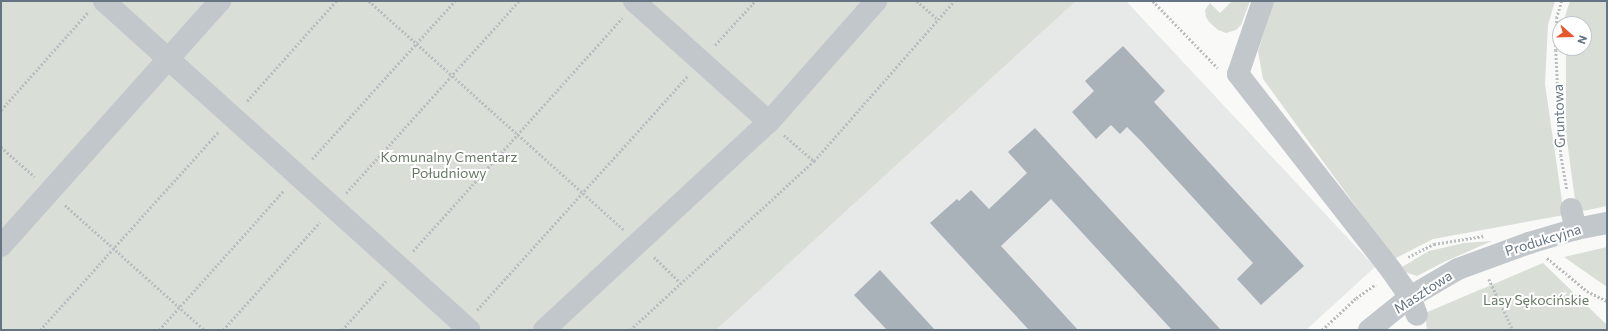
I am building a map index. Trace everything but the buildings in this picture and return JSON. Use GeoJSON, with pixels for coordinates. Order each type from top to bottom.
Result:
{"type":"FeatureCollection","features":[{"type":"Feature","properties":{"kind":"street"},"geometry":{"type":"LineString","coordinates":[[1,246],[220,1]]}},
{"type":"Feature","properties":{"kind":"street"},"geometry":{"type":"LineString","coordinates":[[544,330],[770,122],[876,1]]}},
{"type":"Feature","properties":{"kind":"street"},"geometry":{"type":"LineString","coordinates":[[1262,1],[1238,74],[1391,270],[1414,306]]}},
{"type":"Feature","properties":{"kind":"street"},"geometry":{"type":"LineString","coordinates":[[636,2],[770,122]]}},
{"type":"Feature","properties":{"kind":"street"},"geometry":{"type":"LineString","coordinates":[[98,4],[168,58],[467,327]]}},
{"type":"Feature","properties":{"kind":"street","name":"Produkcyjna"},"geometry":{"type":"LineString","coordinates":[[1480,260],[1529,243],[1574,219],[1607,223]]}},
{"type":"Feature","properties":{"kind":"street","name":"Masztowa"},"geometry":{"type":"LineString","coordinates":[[1369,330],[1414,306],[1458,269],[1480,260]]}},
{"type":"Feature","properties":{"kind":"path"},"geometry":{"type":"LineString","coordinates":[[40,330],[336,1]]}},
{"type":"Feature","properties":{"kind":"path"},"geometry":{"type":"LineString","coordinates":[[369,1],[682,282]]}},
{"type":"Feature","properties":{"kind":"path"},"geometry":{"type":"LineString","coordinates":[[223,330],[519,1]]}},
{"type":"Feature","properties":{"kind":"path"},"geometry":{"type":"LineString","coordinates":[[467,327],[583,193],[755,1]]}},
{"type":"Feature","properties":{"kind":"path"},"geometry":{"type":"LineString","coordinates":[[917,1],[938,19]]}},
{"type":"Feature","properties":{"kind":"path"},"geometry":{"type":"LineString","coordinates":[[630,330],[814,161],[954,1]]}},
{"type":"Feature","properties":{"kind":"path"},"geometry":{"type":"LineString","coordinates":[[1153,1],[1218,68]]}},
{"type":"Feature","properties":{"kind":"path","name":"Gruntowa"},"geometry":{"type":"LineString","coordinates":[[1562,1],[1557,17],[1556,44],[1561,155],[1574,219]]}},
{"type":"Feature","properties":{"kind":"path"},"geometry":{"type":"LineString","coordinates":[[342,330],[636,2]]}},
{"type":"Feature","properties":{"kind":"path"},"geometry":{"type":"LineString","coordinates":[[1,110],[98,4]]}},
{"type":"Feature","properties":{"kind":"path"},"geometry":{"type":"LineString","coordinates":[[770,122],[814,161]]}},
{"type":"Feature","properties":{"kind":"path"},"geometry":{"type":"LineString","coordinates":[[1,147],[205,330]]}},
{"type":"Feature","properties":{"kind":"path"},"geometry":{"type":"LineString","coordinates":[[1529,243],[1587,291],[1607,301]]}},
{"type":"Feature","properties":{"kind":"path"},"geometry":{"type":"LineString","coordinates":[[1480,260],[1513,330]]}},
{"type":"Feature","properties":{"kind":"path"},"geometry":{"type":"LineString","coordinates":[[1322,330],[1391,270]]}},
{"type":"Feature","properties":{"kind":"shaded area"},"geometry":{"type":"Polygon","coordinates":[[[1076,1],[1126,1],[1375,267],[1306,330],[716,330],[1076,1]]]}},
{"type":"Feature","properties":{"kind":"green space","name":"Komunalny Cmentarz Południowy"},"geometry":{"type":"Polygon","coordinates":[[[1,1],[1076,1],[716,330],[1,330],[1,1]]]}},
{"type":"Feature","properties":{"kind":"green space"},"geometry":{"type":"Polygon","coordinates":[[[1232,1],[1250,1],[1241,25],[1236,30],[1226,33],[1218,30],[1209,22],[1206,17],[1205,10],[1210,3],[1220,13],[1232,1]]]}},
{"type":"Feature","properties":{"kind":"green space"},"geometry":{"type":"Polygon","coordinates":[[[1274,1],[1555,1],[1548,25],[1545,84],[1564,215],[1433,239],[1394,259],[1263,79],[1258,51],[1274,1]]]}},
{"type":"Feature","properties":{"kind":"green space"},"geometry":{"type":"Polygon","coordinates":[[[1570,1],[1607,1],[1607,206],[1583,211],[1575,200],[1566,133],[1566,56],[1592,56],[1592,16],[1565,16],[1570,1]]]}},
{"type":"Feature","properties":{"kind":"green space"},"geometry":{"type":"Polygon","coordinates":[[[1492,241],[1444,262],[1417,276],[1405,272],[1402,267],[1429,251],[1464,243],[1492,241]]]}},
{"type":"Feature","properties":{"kind":"green space"},"geometry":{"type":"Polygon","coordinates":[[[1607,247],[1607,287],[1564,257],[1607,247]]]}},
{"type":"Feature","properties":{"kind":"green space","name":"Lasy Sękocińskie"},"geometry":{"type":"Polygon","coordinates":[[[1543,263],[1607,325],[1607,330],[1427,330],[1425,313],[1543,263]]]}}]}
